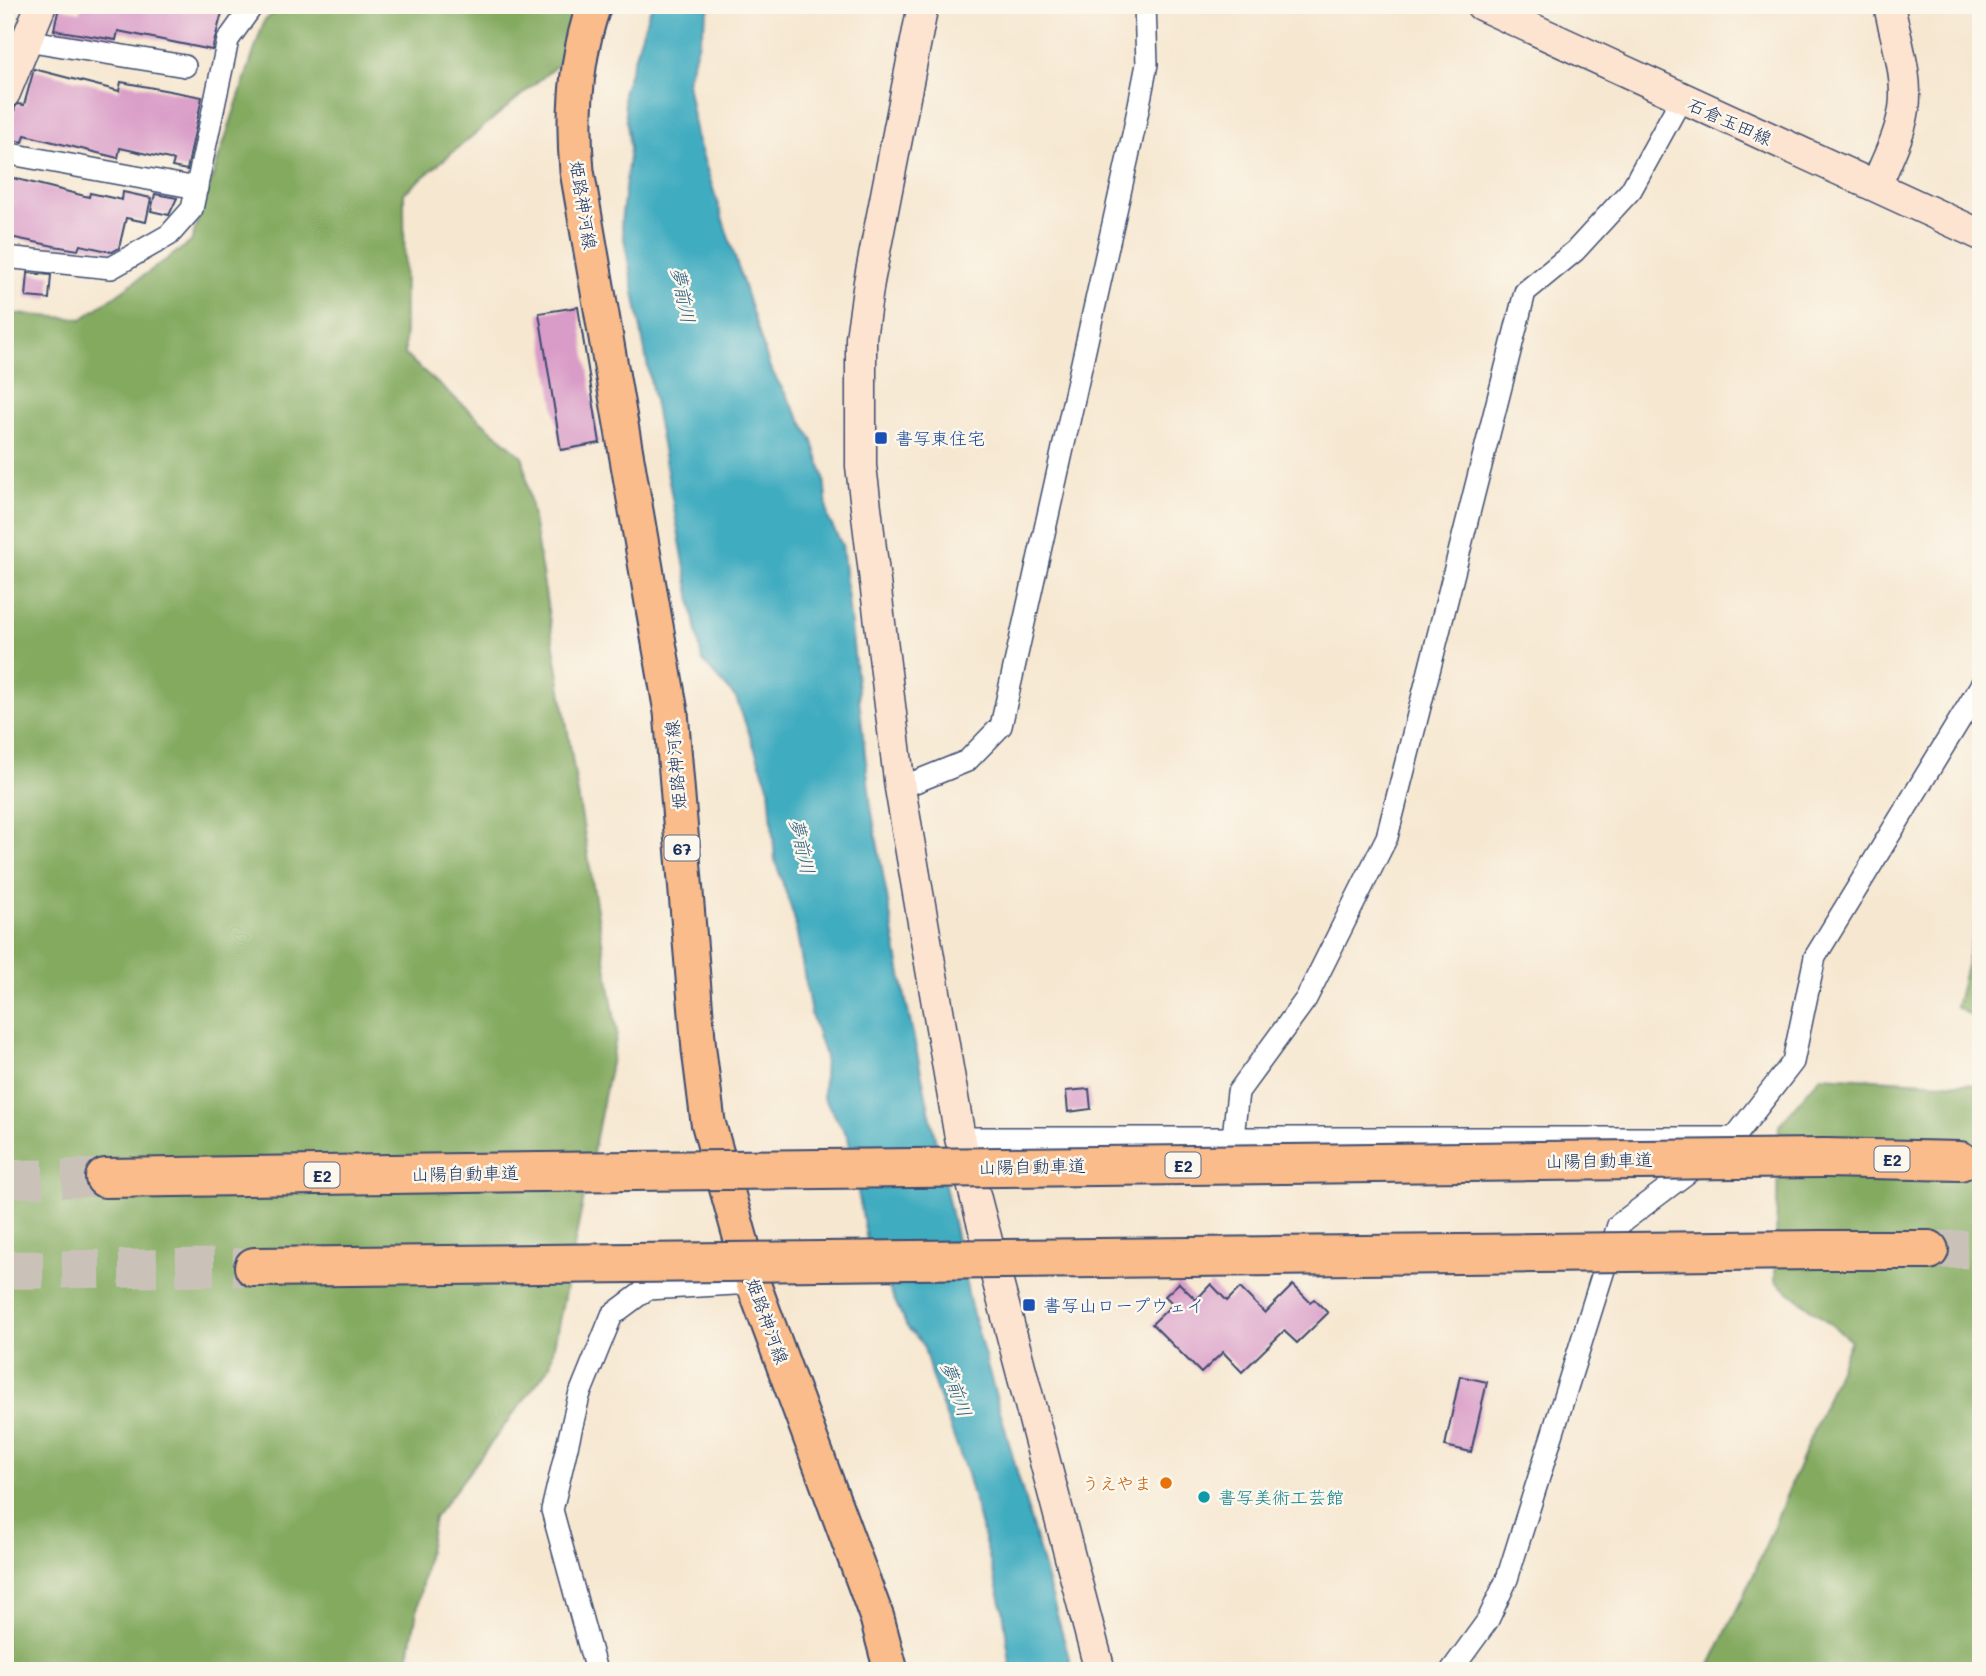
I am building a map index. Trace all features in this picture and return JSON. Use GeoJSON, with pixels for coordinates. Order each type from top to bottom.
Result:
{"type":"FeatureCollection","features":[{"type":"Feature","properties":{"kind":"highway","name":"山陽自動車道"},"geometry":{"type":"LineString","coordinates":[[105,1178],[1825,1158],[1959,1161]]}},
{"type":"Feature","properties":{"kind":"highway"},"geometry":{"type":"LineString","coordinates":[[254,1267],[1929,1250]]}},
{"type":"Feature","properties":{"kind":"main road","name":"姫路神河線"},"geometry":{"type":"LineString","coordinates":[[594,5],[576,79],[573,125],[577,171],[671,712],[699,1059],[708,1122],[753,1283],[877,1618],[891,1671]]}},
{"type":"Feature","properties":{"kind":"street"},"geometry":{"type":"LineString","coordinates":[[5,93],[41,5]]}},
{"type":"Feature","properties":{"kind":"street"},"geometry":{"type":"LineString","coordinates":[[5,257],[111,268],[169,234],[192,209],[228,40],[253,5]]}},
{"type":"Feature","properties":{"kind":"street"},"geometry":{"type":"LineString","coordinates":[[923,5],[869,282],[862,338],[862,467],[900,788],[960,1138],[1100,1671]]}},
{"type":"Feature","properties":{"kind":"street"},"geometry":{"type":"LineString","coordinates":[[900,788],[967,761],[1001,726],[1134,131],[1147,64],[1145,5]]}},
{"type":"Feature","properties":{"kind":"street","name":"石倉玉田線"},"geometry":{"type":"LineString","coordinates":[[1481,5],[1981,235]]}},
{"type":"Feature","properties":{"kind":"street"},"geometry":{"type":"LineString","coordinates":[[1876,186],[1899,130],[1905,106],[1889,5]]}},
{"type":"Feature","properties":{"kind":"street"},"geometry":{"type":"LineString","coordinates":[[26,40],[185,66]]}},
{"type":"Feature","properties":{"kind":"street"},"geometry":{"type":"LineString","coordinates":[[1233,1137],[1237,1092],[1306,999],[1387,836],[1525,292],[1575,251],[1631,190],[1681,99]]}},
{"type":"Feature","properties":{"kind":"street"},"geometry":{"type":"LineString","coordinates":[[5,153],[197,188]]}},
{"type":"Feature","properties":{"kind":"street"},"geometry":{"type":"LineString","coordinates":[[1451,1671],[1488,1620],[1507,1579],[1618,1225],[1734,1138],[1793,1062],[1815,957],[1888,832],[1981,685]]}},
{"type":"Feature","properties":{"kind":"street"},"geometry":{"type":"LineString","coordinates":[[960,1138],[1734,1138]]}},
{"type":"Feature","properties":{"kind":"street"},"geometry":{"type":"LineString","coordinates":[[596,1671],[552,1510],[583,1385],[612,1315],[647,1289],[753,1283]]}},
{"type":"Feature","properties":{"kind":"green space"},"geometry":{"type":"Polygon","coordinates":[[[283,5],[580,5],[561,62],[404,193],[405,355],[523,457],[617,1033],[550,1366],[434,1518],[406,1671],[5,1671],[5,313],[82,319],[191,242],[264,21],[283,5]]]}},
{"type":"Feature","properties":{"kind":"green space"},"geometry":{"type":"Polygon","coordinates":[[[1981,903],[1981,1022],[1956,1007],[1981,903]]]}},
{"type":"Feature","properties":{"kind":"green space"},"geometry":{"type":"Polygon","coordinates":[[[1821,1076],[1981,1085],[1981,1671],[1707,1671],[1753,1576],[1851,1340],[1775,1281],[1779,1125],[1821,1076]]]}},
{"type":"Feature","properties":{"kind":"water","name":"夢前川"},"geometry":{"type":"Polygon","coordinates":[[[654,5],[710,5],[687,82],[696,135],[770,368],[812,439],[824,477],[828,518],[842,545],[871,807],[904,992],[971,1307],[1071,1665],[1061,1671],[1011,1671],[1003,1610],[967,1474],[932,1378],[923,1344],[907,1327],[867,1241],[848,1137],[823,1097],[825,1056],[811,1014],[794,917],[775,860],[769,788],[736,698],[702,660],[621,222],[630,148],[623,93],[649,12],[654,5]]]}},
{"type":"Feature","properties":{"kind":"building"},"geometry":{"type":"Polygon","coordinates":[[[81,5],[224,5],[212,50],[118,31],[116,40],[54,30],[59,7],[80,12],[81,5]]]}},
{"type":"Feature","properties":{"kind":"building"},"geometry":{"type":"Polygon","coordinates":[[[34,69],[119,91],[121,82],[202,97],[187,170],[172,167],[174,160],[120,148],[118,158],[25,135],[23,142],[8,139],[15,107],[18,104],[24,105],[34,69]]]}},
{"type":"Feature","properties":{"kind":"building"},"geometry":{"type":"Polygon","coordinates":[[[5,176],[89,197],[90,193],[122,200],[123,192],[151,198],[146,222],[126,218],[119,248],[112,252],[80,245],[78,250],[5,236],[5,176]]]}},
{"type":"Feature","properties":{"kind":"building"},"geometry":{"type":"Polygon","coordinates":[[[155,194],[177,198],[169,215],[151,211],[155,194]]]}},
{"type":"Feature","properties":{"kind":"building"},"geometry":{"type":"Polygon","coordinates":[[[28,273],[51,275],[49,299],[26,297],[28,273]]]}},
{"type":"Feature","properties":{"kind":"building"},"geometry":{"type":"Polygon","coordinates":[[[578,307],[600,443],[561,450],[539,313],[578,307]]]}},
{"type":"Feature","properties":{"kind":"building"},"geometry":{"type":"Polygon","coordinates":[[[1089,1089],[1091,1109],[1068,1112],[1066,1091],[1089,1089]]]}},
{"type":"Feature","properties":{"kind":"building"},"geometry":{"type":"Polygon","coordinates":[[[1179,1283],[1196,1300],[1211,1284],[1227,1301],[1240,1288],[1265,1313],[1293,1285],[1310,1302],[1314,1299],[1328,1313],[1297,1343],[1284,1331],[1242,1372],[1223,1352],[1201,1373],[1152,1324],[1173,1304],[1165,1296],[1179,1283]]]}},
{"type":"Feature","properties":{"kind":"building"},"geometry":{"type":"Polygon","coordinates":[[[1460,1376],[1487,1382],[1471,1452],[1445,1446],[1460,1376]]]}},
{"type":"Feature","properties":{"kind":"tunnel"},"geometry":{"type":"LineString","coordinates":[[5,1179],[105,1178]]}},
{"type":"Feature","properties":{"kind":"tunnel"},"geometry":{"type":"LineString","coordinates":[[1929,1250],[1981,1249]]}},
{"type":"Feature","properties":{"kind":"tunnel"},"geometry":{"type":"LineString","coordinates":[[5,1270],[254,1267]]}},
{"type":"Feature","properties":{"kind":"place","name":"書写東住宅"},"geometry":{"type":"Point","coordinates":[881,438]}},
{"type":"Feature","properties":{"kind":"place","name":"書写山ロープウェイ"},"geometry":{"type":"Point","coordinates":[1029,1305]}},
{"type":"Feature","properties":{"kind":"place","name":"うえやま"},"geometry":{"type":"Point","coordinates":[1166,1483]}},
{"type":"Feature","properties":{"kind":"place","name":"書写美術工芸館"},"geometry":{"type":"Point","coordinates":[1204,1497]}}]}
